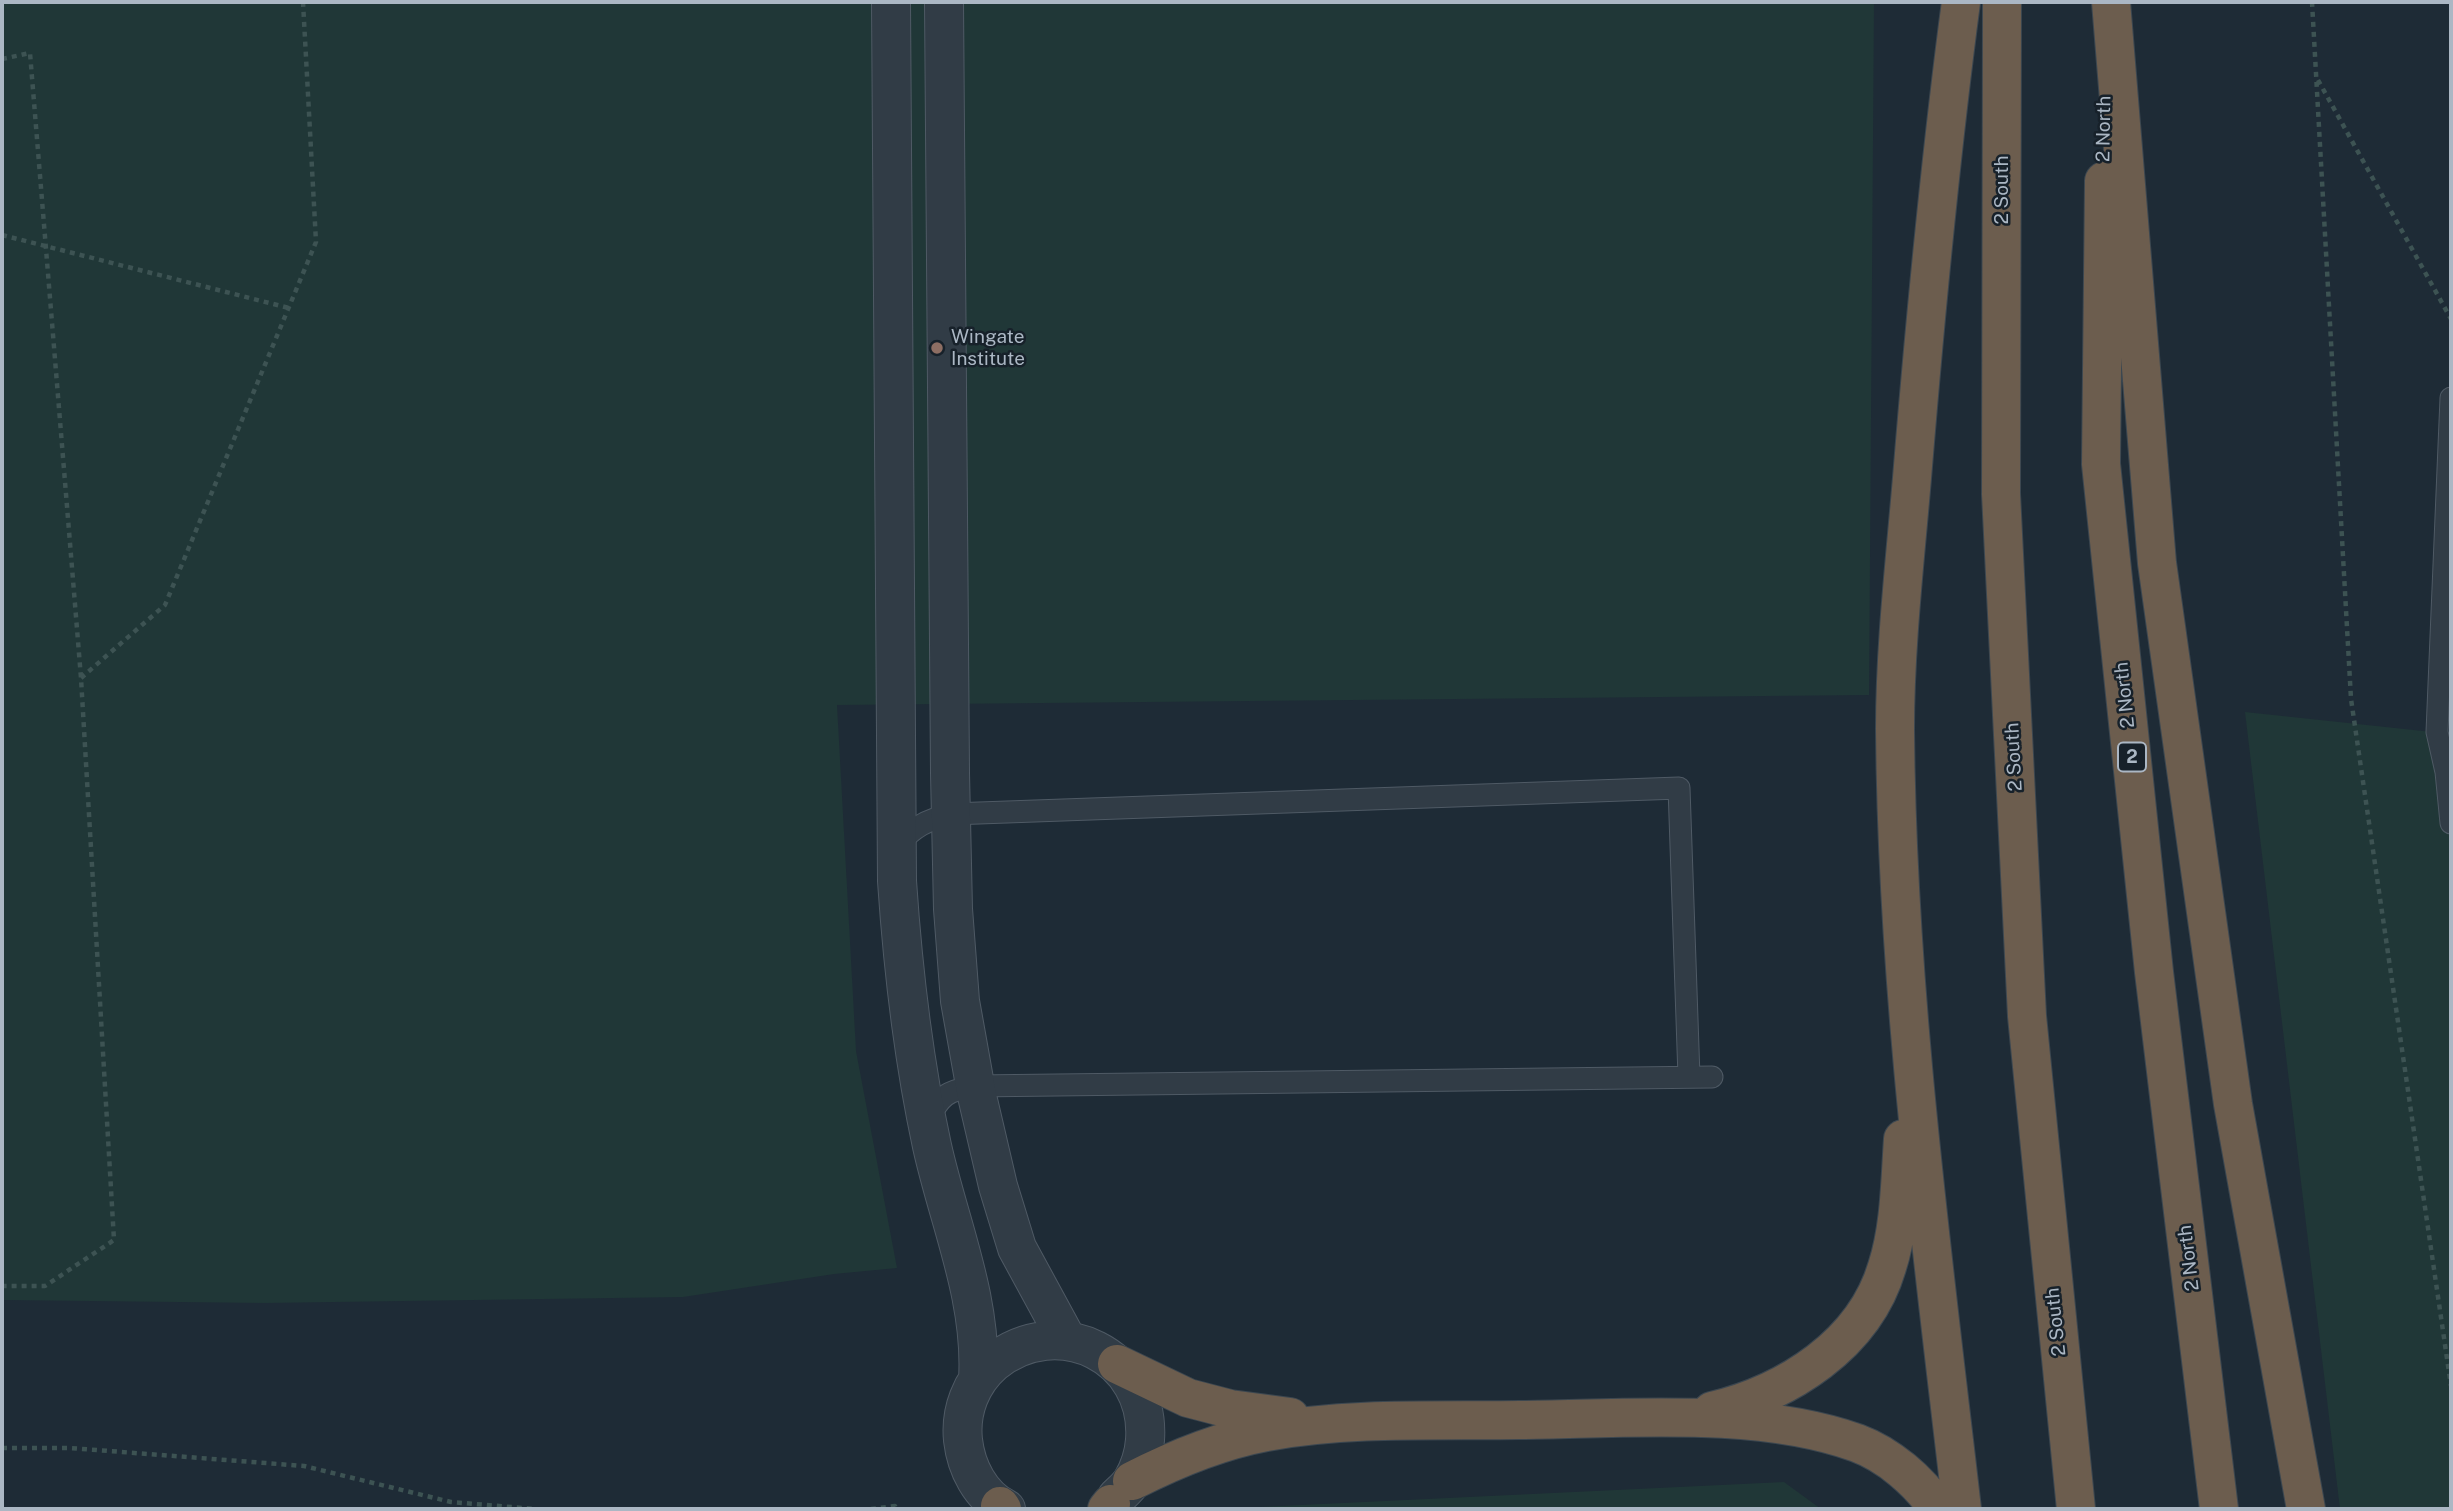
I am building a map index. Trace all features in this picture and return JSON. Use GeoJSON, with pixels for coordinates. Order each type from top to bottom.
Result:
{"type":"FeatureCollection","features":[{"type":"Feature","properties":{"kind":"highway"},"geometry":{"type":"LineString","coordinates":[[1961,2],[1928,275],[1901,614],[1895,725],[1898,853],[1911,1060],[1962,1509]]}},
{"type":"Feature","properties":{"kind":"highway","name":"2 South"},"geometry":{"type":"LineString","coordinates":[[2003,2],[2001,494],[2026,1003],[2076,1509]]}},
{"type":"Feature","properties":{"kind":"highway","name":"2 North"},"geometry":{"type":"LineString","coordinates":[[2106,2],[2101,464],[2154,972],[2219,1509]]}},
{"type":"Feature","properties":{"kind":"highway"},"geometry":{"type":"LineString","coordinates":[[2111,2],[2157,563],[2233,1104],[2306,1509]]}},
{"type":"Feature","properties":{"kind":"highway"},"geometry":{"type":"LineString","coordinates":[[1681,1419],[1732,1406],[1773,1391],[1810,1370],[1852,1332],[1872,1300],[1887,1268],[1896,1219],[1911,1060]]}},
{"type":"Feature","properties":{"kind":"highway"},"geometry":{"type":"LineString","coordinates":[[1117,1364],[1159,1386],[1209,1404],[1338,1422]]}},
{"type":"Feature","properties":{"kind":"highway"},"geometry":{"type":"LineString","coordinates":[[1113,1501],[1173,1460],[1221,1442],[1264,1432],[1338,1422],[1681,1419],[1774,1423],[1859,1444],[1899,1467],[1926,1492],[1937,1509]]}},
{"type":"Feature","properties":{"kind":"street"},"geometry":{"type":"LineString","coordinates":[[891,2],[896,846],[901,934],[909,1017],[927,1121],[972,1297],[979,1335],[978,1380]]}},
{"type":"Feature","properties":{"kind":"street"},"geometry":{"type":"LineString","coordinates":[[944,2],[951,814],[953,909],[960,1001],[975,1086],[998,1186],[1017,1248],[1067,1340]]}},
{"type":"Feature","properties":{"kind":"street"},"geometry":{"type":"LineString","coordinates":[[1003,1508],[979,1485],[965,1458],[962,1427],[968,1397],[984,1371],[1007,1352],[1037,1341],[1067,1340],[1096,1349],[1117,1364],[1138,1392],[1146,1422],[1144,1453],[1113,1501]]}},
{"type":"Feature","properties":{"kind":"lane"},"geometry":{"type":"LineString","coordinates":[[2451,398],[2437,732],[2451,823]]}},
{"type":"Feature","properties":{"kind":"lane"},"geometry":{"type":"LineString","coordinates":[[896,846],[918,825],[951,814],[1679,788],[1689,1077]]}},
{"type":"Feature","properties":{"kind":"lane"},"geometry":{"type":"LineString","coordinates":[[927,1121],[937,1103],[952,1090],[975,1086],[1713,1077]]}},
{"type":"Feature","properties":{"kind":"path"},"geometry":{"type":"LineString","coordinates":[[81,678],[165,605],[316,242],[303,2]]}},
{"type":"Feature","properties":{"kind":"path"},"geometry":{"type":"LineString","coordinates":[[2312,2],[2351,699],[2451,1386]]}},
{"type":"Feature","properties":{"kind":"path"},"geometry":{"type":"LineString","coordinates":[[2,59],[30,53],[81,678],[114,1240],[45,1286],[2,1286]]}},
{"type":"Feature","properties":{"kind":"path"},"geometry":{"type":"LineString","coordinates":[[2315,76],[2451,319]]}},
{"type":"Feature","properties":{"kind":"path"},"geometry":{"type":"LineString","coordinates":[[2,236],[289,308]]}},
{"type":"Feature","properties":{"kind":"path"},"geometry":{"type":"LineString","coordinates":[[2,1448],[70,1448],[303,1465],[452,1502],[535,1509]]}},
{"type":"Feature","properties":{"kind":"path"},"geometry":{"type":"LineString","coordinates":[[871,1509],[895,1506],[896,1509]]}},
{"type":"Feature","properties":{"kind":"green space","name":"Wingate Institute"},"geometry":{"type":"Polygon","coordinates":[[[2,2],[1874,2],[1869,695],[837,705],[856,1051],[897,1268],[834,1274],[683,1297],[265,1303],[2,1300],[2,2]]]}},
{"type":"Feature","properties":{"kind":"green space"},"geometry":{"type":"Polygon","coordinates":[[[2245,712],[2451,734],[2451,1509],[2340,1509],[2245,712]]]}},
{"type":"Feature","properties":{"kind":"green space"},"geometry":{"type":"Polygon","coordinates":[[[1784,1482],[1821,1509],[1217,1509],[1784,1482]]]}},
{"type":"Feature","properties":{"kind":"place","name":"Wingate Institute"},"geometry":{"type":"Point","coordinates":[937,348]}}]}
